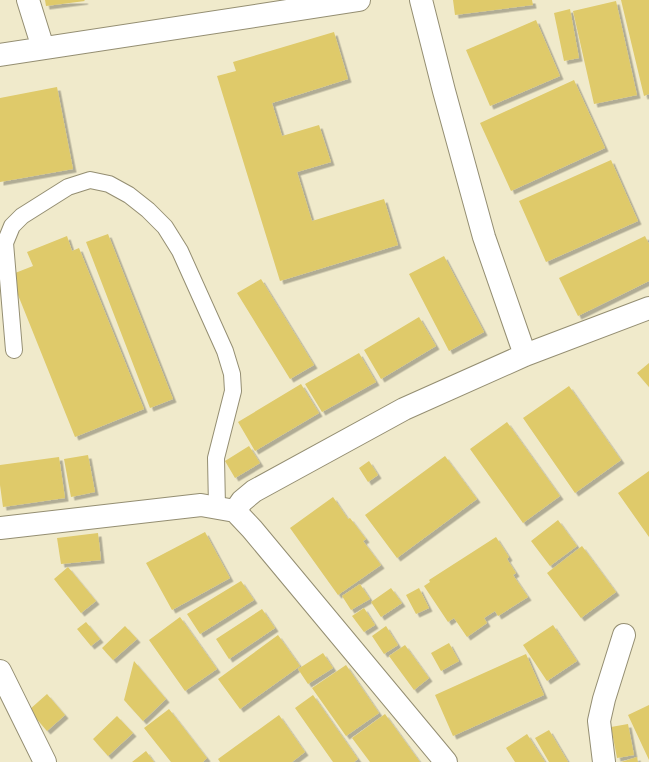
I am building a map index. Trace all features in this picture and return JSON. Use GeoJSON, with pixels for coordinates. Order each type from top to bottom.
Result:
{"type":"FeatureCollection","features":[{"type":"Feature","properties":{"kind":"street"},"geometry":{"type":"LineString","coordinates":[[28,0],[44,48]]}},
{"type":"Feature","properties":{"kind":"street"},"geometry":{"type":"LineString","coordinates":[[0,55],[359,0]]}},
{"type":"Feature","properties":{"kind":"street"},"geometry":{"type":"LineString","coordinates":[[421,0],[484,237],[525,354]]}},
{"type":"Feature","properties":{"kind":"street"},"geometry":{"type":"LineString","coordinates":[[226,509],[242,501],[254,491],[404,409],[525,354],[649,308]]}},
{"type":"Feature","properties":{"kind":"street"},"geometry":{"type":"LineString","coordinates":[[0,528],[201,505],[226,509],[252,529],[446,762]]}},
{"type":"Feature","properties":{"kind":"street"},"geometry":{"type":"LineString","coordinates":[[604,762],[599,721],[604,699],[624,635]]}},
{"type":"Feature","properties":{"kind":"street"},"geometry":{"type":"LineString","coordinates":[[0,671],[45,762]]}},
{"type":"Feature","properties":{"kind":"lane"},"geometry":{"type":"LineString","coordinates":[[14,350],[5,243],[12,226],[22,216],[68,186],[90,180],[109,184],[129,195],[148,210],[165,227],[180,251],[225,351],[232,374],[233,392],[216,458],[226,509]]}},
{"type":"Feature","properties":{"kind":"building"},"geometry":{"type":"Polygon","coordinates":[[[45,0],[84,0],[85,1],[46,6],[45,0]]]}},
{"type":"Feature","properties":{"kind":"building"},"geometry":{"type":"Polygon","coordinates":[[[453,0],[532,0],[533,5],[455,15],[453,0]]]}},
{"type":"Feature","properties":{"kind":"building"},"geometry":{"type":"Polygon","coordinates":[[[621,0],[649,0],[649,94],[644,96],[621,0]]]}},
{"type":"Feature","properties":{"kind":"building"},"geometry":{"type":"Polygon","coordinates":[[[616,1],[637,95],[594,104],[573,11],[616,1]]]}},
{"type":"Feature","properties":{"kind":"building"},"geometry":{"type":"Polygon","coordinates":[[[570,9],[579,58],[564,61],[554,13],[570,9]]]}},
{"type":"Feature","properties":{"kind":"building"},"geometry":{"type":"Polygon","coordinates":[[[536,20],[560,76],[490,106],[466,50],[536,20]]]}},
{"type":"Feature","properties":{"kind":"building"},"geometry":{"type":"Polygon","coordinates":[[[334,32],[348,79],[272,103],[282,136],[319,125],[331,162],[297,172],[312,221],[384,199],[398,245],[280,281],[217,76],[236,71],[233,62],[334,32]]]}},
{"type":"Feature","properties":{"kind":"building"},"geometry":{"type":"Polygon","coordinates":[[[574,80],[605,148],[511,191],[480,123],[574,80]]]}},
{"type":"Feature","properties":{"kind":"building"},"geometry":{"type":"Polygon","coordinates":[[[57,87],[73,169],[0,182],[0,98],[57,87]]]}},
{"type":"Feature","properties":{"kind":"building"},"geometry":{"type":"Polygon","coordinates":[[[611,160],[638,221],[546,262],[519,201],[611,160]]]}},
{"type":"Feature","properties":{"kind":"building"},"geometry":{"type":"Polygon","coordinates":[[[108,234],[173,399],[150,408],[86,242],[108,234]]]}},
{"type":"Feature","properties":{"kind":"building"},"geometry":{"type":"Polygon","coordinates":[[[67,236],[72,251],[79,248],[144,409],[75,437],[10,275],[33,266],[27,252],[67,236]]]}},
{"type":"Feature","properties":{"kind":"building"},"geometry":{"type":"Polygon","coordinates":[[[645,236],[649,244],[649,281],[578,316],[559,278],[645,236]]]}},
{"type":"Feature","properties":{"kind":"building"},"geometry":{"type":"Polygon","coordinates":[[[444,256],[484,332],[449,351],[409,274],[444,256]]]}},
{"type":"Feature","properties":{"kind":"building"},"geometry":{"type":"Polygon","coordinates":[[[261,279],[314,365],[290,379],[237,293],[261,279]]]}},
{"type":"Feature","properties":{"kind":"building"},"geometry":{"type":"Polygon","coordinates":[[[419,317],[436,346],[381,379],[364,350],[419,317]]]}},
{"type":"Feature","properties":{"kind":"building"},"geometry":{"type":"Polygon","coordinates":[[[359,353],[376,382],[322,412],[305,384],[359,353]]]}},
{"type":"Feature","properties":{"kind":"building"},"geometry":{"type":"Polygon","coordinates":[[[649,363],[649,387],[637,373],[649,363]]]}},
{"type":"Feature","properties":{"kind":"building"},"geometry":{"type":"Polygon","coordinates":[[[301,384],[319,413],[255,451],[238,422],[301,384]]]}},
{"type":"Feature","properties":{"kind":"building"},"geometry":{"type":"Polygon","coordinates":[[[569,386],[621,460],[575,493],[523,418],[569,386]]]}},
{"type":"Feature","properties":{"kind":"building"},"geometry":{"type":"Polygon","coordinates":[[[507,422],[560,496],[523,523],[470,449],[507,422]]]}},
{"type":"Feature","properties":{"kind":"building"},"geometry":{"type":"Polygon","coordinates":[[[249,446],[260,463],[235,478],[225,461],[249,446]]]}},
{"type":"Feature","properties":{"kind":"building"},"geometry":{"type":"Polygon","coordinates":[[[88,455],[95,492],[71,497],[64,459],[88,455]]]}},
{"type":"Feature","properties":{"kind":"building"},"geometry":{"type":"Polygon","coordinates":[[[445,456],[477,499],[397,558],[365,515],[445,456]]]}},
{"type":"Feature","properties":{"kind":"building"},"geometry":{"type":"Polygon","coordinates":[[[59,457],[65,498],[3,507],[0,485],[0,465],[59,457]]]}},
{"type":"Feature","properties":{"kind":"building"},"geometry":{"type":"Polygon","coordinates":[[[369,461],[378,475],[368,482],[359,468],[369,461]]]}},
{"type":"Feature","properties":{"kind":"building"},"geometry":{"type":"Polygon","coordinates":[[[649,471],[649,537],[618,493],[649,471]]]}},
{"type":"Feature","properties":{"kind":"building"},"geometry":{"type":"Polygon","coordinates":[[[333,497],[348,519],[350,518],[366,539],[363,541],[381,565],[338,595],[290,528],[333,497]]]}},
{"type":"Feature","properties":{"kind":"building"},"geometry":{"type":"Polygon","coordinates":[[[558,520],[577,546],[550,566],[531,541],[558,520]]]}},
{"type":"Feature","properties":{"kind":"building"},"geometry":{"type":"Polygon","coordinates":[[[205,532],[230,578],[172,610],[146,563],[205,532]]]}},
{"type":"Feature","properties":{"kind":"building"},"geometry":{"type":"Polygon","coordinates":[[[98,533],[101,560],[61,564],[57,538],[98,533]]]}},
{"type":"Feature","properties":{"kind":"building"},"geometry":{"type":"Polygon","coordinates":[[[496,537],[509,557],[507,559],[516,573],[513,575],[528,597],[498,616],[495,611],[484,618],[487,623],[467,637],[454,618],[448,622],[424,586],[430,582],[429,580],[496,537]]]}},
{"type":"Feature","properties":{"kind":"building"},"geometry":{"type":"Polygon","coordinates":[[[582,546],[616,592],[581,618],[547,573],[582,546]]]}},
{"type":"Feature","properties":{"kind":"building"},"geometry":{"type":"Polygon","coordinates":[[[68,567],[96,601],[81,613],[54,579],[68,567]]]}},
{"type":"Feature","properties":{"kind":"building"},"geometry":{"type":"Polygon","coordinates":[[[241,581],[254,600],[200,634],[187,614],[241,581]]]}},
{"type":"Feature","properties":{"kind":"building"},"geometry":{"type":"Polygon","coordinates":[[[360,584],[370,599],[351,610],[342,596],[360,584]]]}},
{"type":"Feature","properties":{"kind":"building"},"geometry":{"type":"Polygon","coordinates":[[[391,588],[402,603],[381,617],[371,602],[391,588]]]}},
{"type":"Feature","properties":{"kind":"building"},"geometry":{"type":"Polygon","coordinates":[[[419,588],[429,608],[416,614],[406,595],[419,588]]]}},
{"type":"Feature","properties":{"kind":"building"},"geometry":{"type":"Polygon","coordinates":[[[364,608],[375,625],[364,632],[352,616],[364,608]]]}},
{"type":"Feature","properties":{"kind":"building"},"geometry":{"type":"Polygon","coordinates":[[[262,609],[275,628],[229,659],[216,639],[262,609]]]}},
{"type":"Feature","properties":{"kind":"building"},"geometry":{"type":"Polygon","coordinates":[[[180,617],[217,669],[185,691],[149,640],[180,617]]]}},
{"type":"Feature","properties":{"kind":"building"},"geometry":{"type":"Polygon","coordinates":[[[86,622],[100,639],[91,646],[77,629],[86,622]]]}},
{"type":"Feature","properties":{"kind":"building"},"geometry":{"type":"Polygon","coordinates":[[[553,625],[577,661],[547,681],[523,645],[553,625]]]}},
{"type":"Feature","properties":{"kind":"building"},"geometry":{"type":"Polygon","coordinates":[[[125,626],[137,639],[113,660],[102,648],[125,626]]]}},
{"type":"Feature","properties":{"kind":"building"},"geometry":{"type":"Polygon","coordinates":[[[386,626],[398,645],[384,654],[372,636],[386,626]]]}},
{"type":"Feature","properties":{"kind":"building"},"geometry":{"type":"Polygon","coordinates":[[[278,635],[300,666],[240,709],[218,679],[278,635]]]}},
{"type":"Feature","properties":{"kind":"building"},"geometry":{"type":"Polygon","coordinates":[[[449,643],[459,661],[441,671],[431,653],[449,643]]]}},
{"type":"Feature","properties":{"kind":"building"},"geometry":{"type":"Polygon","coordinates":[[[405,645],[429,678],[414,690],[389,656],[405,645]]]}},
{"type":"Feature","properties":{"kind":"building"},"geometry":{"type":"Polygon","coordinates":[[[323,653],[333,668],[308,684],[298,669],[323,653]]]}},
{"type":"Feature","properties":{"kind":"building"},"geometry":{"type":"Polygon","coordinates":[[[526,654],[544,695],[453,736],[435,695],[526,654]]]}},
{"type":"Feature","properties":{"kind":"building"},"geometry":{"type":"Polygon","coordinates":[[[134,661],[166,699],[143,721],[124,700],[134,661]]]}},
{"type":"Feature","properties":{"kind":"building"},"geometry":{"type":"Polygon","coordinates":[[[346,665],[379,713],[346,736],[312,688],[346,665]]]}},
{"type":"Feature","properties":{"kind":"building"},"geometry":{"type":"Polygon","coordinates":[[[47,694],[65,715],[47,731],[29,710],[47,694]]]}},
{"type":"Feature","properties":{"kind":"building"},"geometry":{"type":"Polygon","coordinates":[[[313,695],[358,759],[354,762],[333,762],[295,708],[313,695]]]}},
{"type":"Feature","properties":{"kind":"building"},"geometry":{"type":"Polygon","coordinates":[[[649,705],[649,760],[628,715],[649,705]]]}},
{"type":"Feature","properties":{"kind":"building"},"geometry":{"type":"Polygon","coordinates":[[[169,709],[207,758],[203,762],[171,762],[144,728],[169,709]]]}},
{"type":"Feature","properties":{"kind":"building"},"geometry":{"type":"Polygon","coordinates":[[[385,714],[420,762],[370,762],[352,738],[385,714]]]}},
{"type":"Feature","properties":{"kind":"building"},"geometry":{"type":"Polygon","coordinates":[[[279,715],[305,752],[292,762],[220,762],[218,759],[279,715]]]}},
{"type":"Feature","properties":{"kind":"building"},"geometry":{"type":"Polygon","coordinates":[[[117,716],[133,733],[108,756],[93,739],[117,716]]]}},
{"type":"Feature","properties":{"kind":"building"},"geometry":{"type":"Polygon","coordinates":[[[628,724],[634,755],[617,758],[611,727],[628,724]]]}},
{"type":"Feature","properties":{"kind":"building"},"geometry":{"type":"Polygon","coordinates":[[[549,730],[568,762],[549,762],[535,738],[549,730]]]}},
{"type":"Feature","properties":{"kind":"building"},"geometry":{"type":"Polygon","coordinates":[[[527,734],[545,762],[515,762],[506,748],[527,734]]]}},
{"type":"Feature","properties":{"kind":"building"},"geometry":{"type":"Polygon","coordinates":[[[146,751],[154,762],[132,762],[146,751]]]}},
{"type":"Feature","properties":{"kind":"building"},"geometry":{"type":"Polygon","coordinates":[[[637,757],[638,762],[621,762],[637,757]]]}}]}
